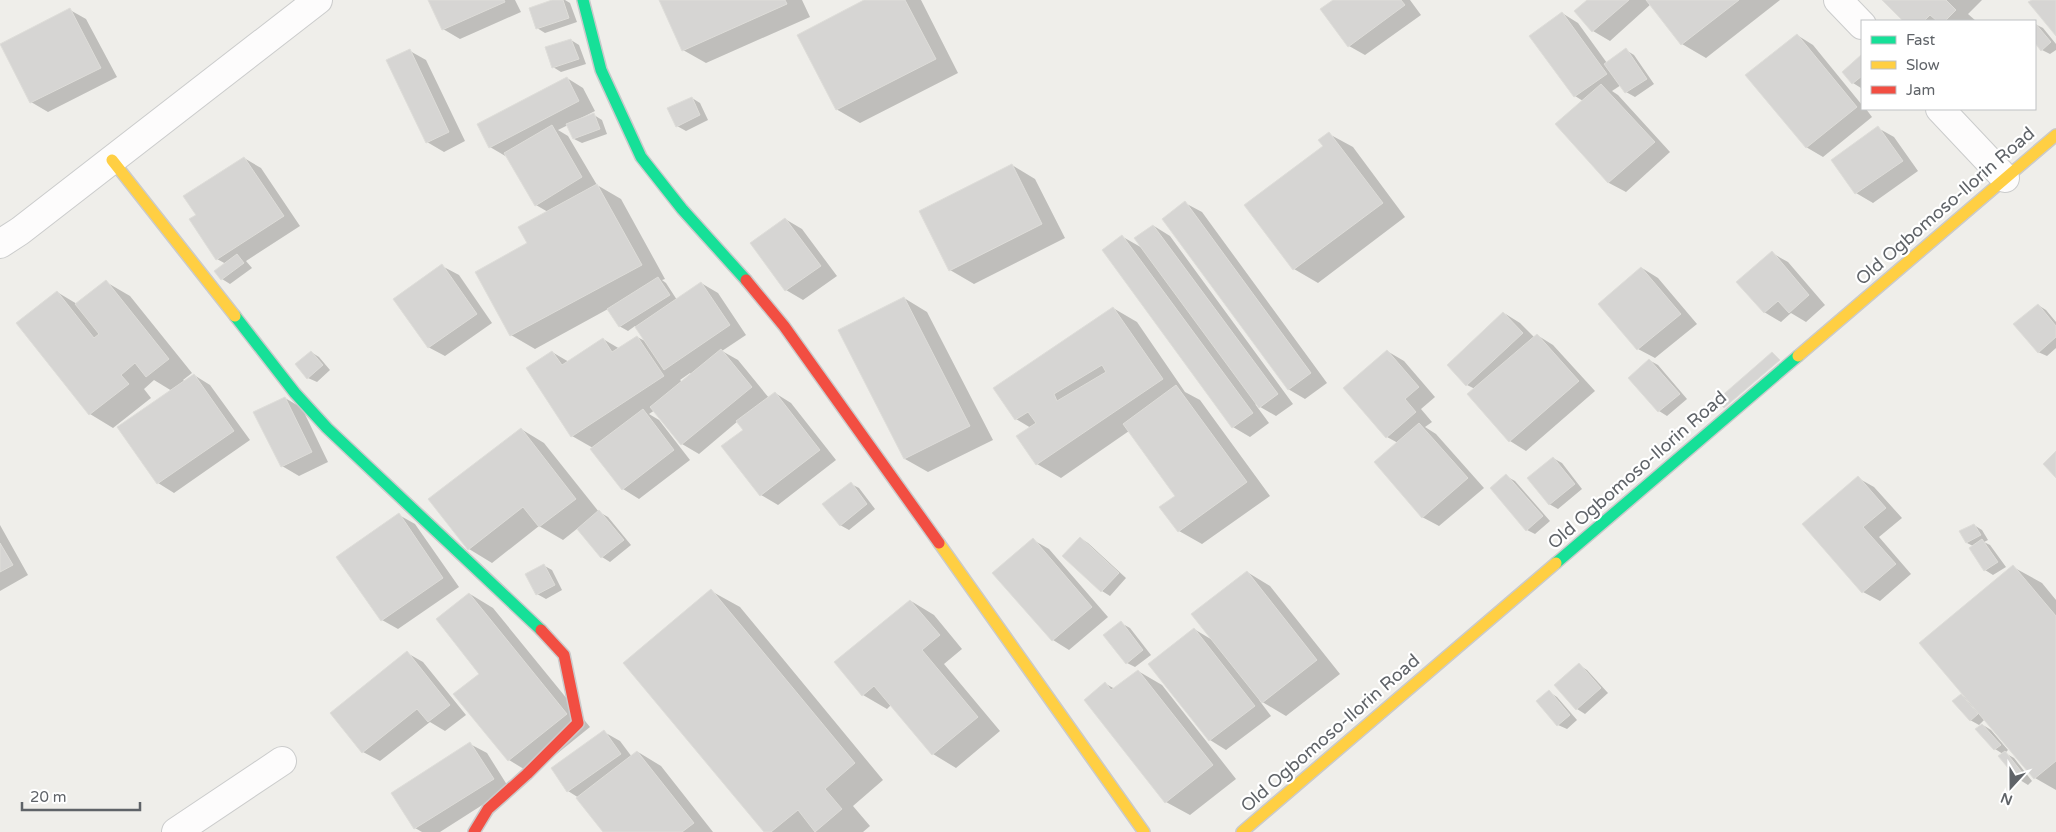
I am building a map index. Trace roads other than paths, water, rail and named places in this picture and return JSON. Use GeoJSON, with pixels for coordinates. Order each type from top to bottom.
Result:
{"type":"FeatureCollection","features":[{"type":"Feature","properties":{"kind":"main road"},"geometry":{"type":"LineString","coordinates":[[583,0],[601,70],[641,157],[682,209],[735,266],[784,326],[1144,832]]}},
{"type":"Feature","properties":{"kind":"main road","name":"Old Ogbomoso-Ilorin Road"},"geometry":{"type":"LineString","coordinates":[[1242,832],[2056,134]]}},
{"type":"Feature","properties":{"kind":"main road"},"geometry":{"type":"LineString","coordinates":[[112,160],[295,393],[327,428],[536,624],[564,655],[578,723],[527,774],[488,809],[474,832]]}},
{"type":"Feature","properties":{"kind":"street"},"geometry":{"type":"LineString","coordinates":[[0,244],[20,231],[318,0]]}},
{"type":"Feature","properties":{"kind":"street"},"geometry":{"type":"LineString","coordinates":[[1838,0],[1861,25]]}},
{"type":"Feature","properties":{"kind":"street"},"geometry":{"type":"LineString","coordinates":[[1941,110],[2005,178]]}},
{"type":"Feature","properties":{"kind":"street"},"geometry":{"type":"LineString","coordinates":[[176,832],[282,760]]}}]}
